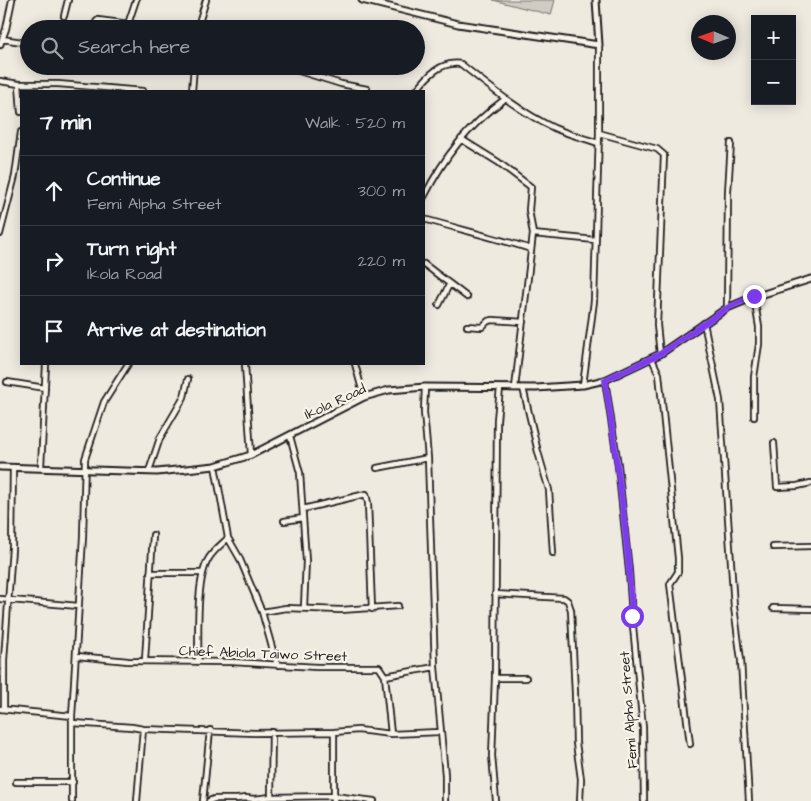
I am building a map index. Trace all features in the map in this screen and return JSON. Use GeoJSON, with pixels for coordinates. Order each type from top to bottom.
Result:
{"type":"FeatureCollection","features":[{"type":"Feature","properties":{"kind":"street"},"geometry":{"type":"LineString","coordinates":[[0,45],[6,29],[12,0]]}},
{"type":"Feature","properties":{"kind":"street"},"geometry":{"type":"LineString","coordinates":[[64,16],[68,0]]}},
{"type":"Feature","properties":{"kind":"street"},"geometry":{"type":"LineString","coordinates":[[129,20],[136,0]]}},
{"type":"Feature","properties":{"kind":"street"},"geometry":{"type":"LineString","coordinates":[[200,20],[206,0]]}},
{"type":"Feature","properties":{"kind":"street"},"geometry":{"type":"LineString","coordinates":[[362,0],[458,24],[599,45]]}},
{"type":"Feature","properties":{"kind":"street"},"geometry":{"type":"LineString","coordinates":[[583,385],[594,301],[598,143],[600,133],[599,45],[596,0]]}},
{"type":"Feature","properties":{"kind":"street"},"geometry":{"type":"LineString","coordinates":[[0,28],[6,29]]}},
{"type":"Feature","properties":{"kind":"street"},"geometry":{"type":"LineString","coordinates":[[2,39],[20,41]]}},
{"type":"Feature","properties":{"kind":"street"},"geometry":{"type":"LineString","coordinates":[[417,90],[432,72],[453,63],[462,64],[504,99],[554,128],[598,143]]}},
{"type":"Feature","properties":{"kind":"street"},"geometry":{"type":"LineString","coordinates":[[192,90],[193,75]]}},
{"type":"Feature","properties":{"kind":"street"},"geometry":{"type":"LineString","coordinates":[[312,75],[341,84],[367,88]]}},
{"type":"Feature","properties":{"kind":"street"},"geometry":{"type":"LineString","coordinates":[[0,81],[19,84],[58,84],[80,89],[105,90]]}},
{"type":"Feature","properties":{"kind":"street"},"geometry":{"type":"LineString","coordinates":[[19,84],[20,98]]}},
{"type":"Feature","properties":{"kind":"street"},"geometry":{"type":"LineString","coordinates":[[340,90],[341,84]]}},
{"type":"Feature","properties":{"kind":"street"},"geometry":{"type":"LineString","coordinates":[[425,196],[440,167],[461,139],[487,112],[504,99]]}},
{"type":"Feature","properties":{"kind":"street"},"geometry":{"type":"LineString","coordinates":[[600,133],[657,149],[664,155],[657,325],[660,354]]}},
{"type":"Feature","properties":{"kind":"street"},"geometry":{"type":"LineString","coordinates":[[0,234],[15,176],[20,139]]}},
{"type":"Feature","properties":{"kind":"street"},"geometry":{"type":"LineString","coordinates":[[461,139],[498,162],[530,185],[532,189],[528,210],[533,234],[515,388]]}},
{"type":"Feature","properties":{"kind":"street"},"geometry":{"type":"LineString","coordinates":[[727,308],[728,192],[731,143]]}},
{"type":"Feature","properties":{"kind":"street"},"geometry":{"type":"LineString","coordinates":[[425,219],[494,237],[531,249]]}},
{"type":"Feature","properties":{"kind":"street"},"geometry":{"type":"LineString","coordinates":[[533,234],[595,240]]}},
{"type":"Feature","properties":{"kind":"street"},"geometry":{"type":"LineString","coordinates":[[425,265],[467,297]]}},
{"type":"Feature","properties":{"kind":"street","name":"Ikola Road"},"geometry":{"type":"LineString","coordinates":[[0,467],[149,471],[215,466],[251,454],[290,436],[364,397],[389,390],[425,387],[523,388],[583,385],[605,380],[652,359],[727,308],[754,296],[811,279]]}},
{"type":"Feature","properties":{"kind":"street"},"geometry":{"type":"LineString","coordinates":[[439,305],[450,285]]}},
{"type":"Feature","properties":{"kind":"street"},"geometry":{"type":"LineString","coordinates":[[754,296],[759,327],[759,344],[754,377],[754,417]]}},
{"type":"Feature","properties":{"kind":"street"},"geometry":{"type":"LineString","coordinates":[[467,326],[479,328],[493,320],[523,322]]}},
{"type":"Feature","properties":{"kind":"street"},"geometry":{"type":"LineString","coordinates":[[704,323],[720,400],[734,606],[741,660],[749,801]]}},
{"type":"Feature","properties":{"kind":"street"},"geometry":{"type":"LineString","coordinates":[[652,359],[659,374],[677,542],[678,570],[670,584],[690,744]]}},
{"type":"Feature","properties":{"kind":"street"},"geometry":{"type":"LineString","coordinates":[[41,467],[46,365]]}},
{"type":"Feature","properties":{"kind":"street"},"geometry":{"type":"LineString","coordinates":[[72,801],[72,716],[77,656],[85,459],[104,402],[127,365]]}},
{"type":"Feature","properties":{"kind":"street"},"geometry":{"type":"LineString","coordinates":[[245,365],[251,454]]}},
{"type":"Feature","properties":{"kind":"street"},"geometry":{"type":"LineString","coordinates":[[355,365],[364,397]]}},
{"type":"Feature","properties":{"kind":"street"},"geometry":{"type":"LineString","coordinates":[[149,471],[160,438],[184,397],[188,380]]}},
{"type":"Feature","properties":{"kind":"street","name":"Femi Alpha Street"},"geometry":{"type":"LineString","coordinates":[[605,380],[618,464],[630,571],[632,616],[643,728],[644,801]]}},
{"type":"Feature","properties":{"kind":"street"},"geometry":{"type":"LineString","coordinates":[[7,382],[45,388]]}},
{"type":"Feature","properties":{"kind":"street"},"geometry":{"type":"LineString","coordinates":[[425,387],[424,412],[428,458],[435,667],[445,801]]}},
{"type":"Feature","properties":{"kind":"street"},"geometry":{"type":"LineString","coordinates":[[496,801],[492,756],[495,678],[497,420],[500,388]]}},
{"type":"Feature","properties":{"kind":"street"},"geometry":{"type":"LineString","coordinates":[[523,388],[549,490],[553,553]]}},
{"type":"Feature","properties":{"kind":"street"},"geometry":{"type":"LineString","coordinates":[[290,436],[300,472],[306,561],[304,607]]}},
{"type":"Feature","properties":{"kind":"street"},"geometry":{"type":"LineString","coordinates":[[774,443],[777,487],[811,483]]}},
{"type":"Feature","properties":{"kind":"street"},"geometry":{"type":"LineString","coordinates":[[377,468],[428,458]]}},
{"type":"Feature","properties":{"kind":"street"},"geometry":{"type":"LineString","coordinates":[[215,466],[228,538],[239,557],[262,612],[277,665]]}},
{"type":"Feature","properties":{"kind":"street"},"geometry":{"type":"LineString","coordinates":[[13,467],[12,548],[2,709],[72,716]]}},
{"type":"Feature","properties":{"kind":"street"},"geometry":{"type":"LineString","coordinates":[[303,510],[366,494],[368,503],[372,609]]}},
{"type":"Feature","properties":{"kind":"street"},"geometry":{"type":"LineString","coordinates":[[284,521],[303,518]]}},
{"type":"Feature","properties":{"kind":"street"},"geometry":{"type":"LineString","coordinates":[[145,660],[153,535]]}},
{"type":"Feature","properties":{"kind":"street"},"geometry":{"type":"LineString","coordinates":[[198,662],[199,612],[203,573],[209,557],[228,538]]}},
{"type":"Feature","properties":{"kind":"street"},"geometry":{"type":"LineString","coordinates":[[773,547],[811,546]]}},
{"type":"Feature","properties":{"kind":"street"},"geometry":{"type":"LineString","coordinates":[[150,573],[203,573]]}},
{"type":"Feature","properties":{"kind":"street"},"geometry":{"type":"LineString","coordinates":[[495,594],[564,598],[568,601],[571,610],[576,743],[582,779],[580,801]]}},
{"type":"Feature","properties":{"kind":"street"},"geometry":{"type":"LineString","coordinates":[[0,599],[78,606]]}},
{"type":"Feature","properties":{"kind":"street"},"geometry":{"type":"LineString","coordinates":[[262,612],[304,607],[342,610],[398,606]]}},
{"type":"Feature","properties":{"kind":"street"},"geometry":{"type":"LineString","coordinates":[[773,608],[811,609]]}},
{"type":"Feature","properties":{"kind":"street","name":"Chief Abiola Taiwo Street"},"geometry":{"type":"LineString","coordinates":[[77,656],[128,661],[232,662],[317,667],[376,666],[379,667],[385,676]]}},
{"type":"Feature","properties":{"kind":"street"},"geometry":{"type":"LineString","coordinates":[[392,734],[385,676],[435,667]]}},
{"type":"Feature","properties":{"kind":"street"},"geometry":{"type":"LineString","coordinates":[[495,678],[526,678]]}},
{"type":"Feature","properties":{"kind":"street"},"geometry":{"type":"LineString","coordinates":[[73,723],[143,729],[272,732],[358,730],[392,734],[440,732]]}},
{"type":"Feature","properties":{"kind":"street"},"geometry":{"type":"LineString","coordinates":[[137,801],[143,729]]}},
{"type":"Feature","properties":{"kind":"street"},"geometry":{"type":"LineString","coordinates":[[203,801],[210,730]]}},
{"type":"Feature","properties":{"kind":"street"},"geometry":{"type":"LineString","coordinates":[[271,797],[272,732]]}},
{"type":"Feature","properties":{"kind":"street"},"geometry":{"type":"LineString","coordinates":[[334,732],[334,799]]}},
{"type":"Feature","properties":{"kind":"street"},"geometry":{"type":"LineString","coordinates":[[16,782],[73,782]]}},
{"type":"Feature","properties":{"kind":"street"},"geometry":{"type":"LineString","coordinates":[[209,801],[214,799],[237,800],[271,797],[374,801]]}},
{"type":"Feature","properties":{"kind":"shaded area"},"geometry":{"type":"Polygon","coordinates":[[[493,0],[555,0],[551,15],[493,0]]]}},
{"type":"Feature","properties":{"kind":"route"},"geometry":{"type":"LineString","coordinates":[[632,616],[630,571],[618,464],[605,380],[652,359],[727,308],[754,296]]}}]}
